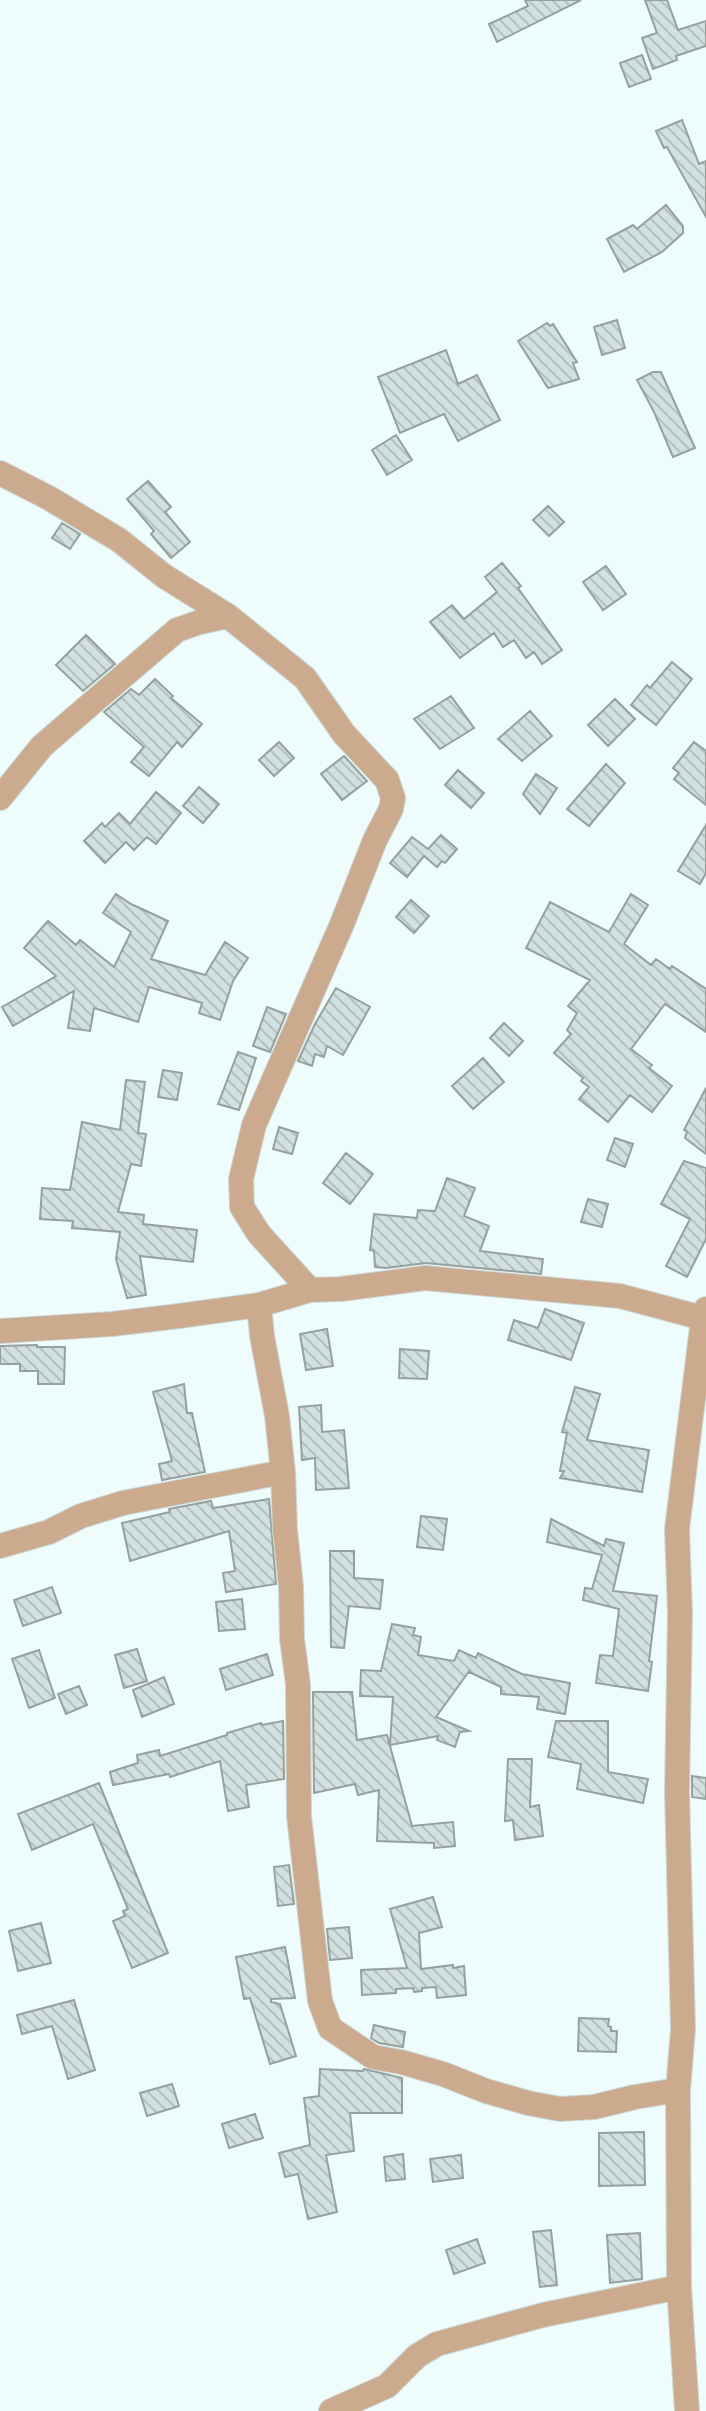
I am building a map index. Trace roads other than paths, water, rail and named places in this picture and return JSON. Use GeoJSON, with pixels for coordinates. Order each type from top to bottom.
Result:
{"type":"FeatureCollection","features":[{"type":"Feature","properties":{"kind":"street"},"geometry":{"type":"LineString","coordinates":[[0,473],[119,540],[164,576],[228,616],[305,678],[344,734],[387,780],[393,798],[391,809],[254,1125],[241,1179],[242,1207],[259,1234],[310,1290]]}},
{"type":"Feature","properties":{"kind":"street"},"geometry":{"type":"LineString","coordinates":[[0,798],[42,746],[177,630],[228,616]]}},
{"type":"Feature","properties":{"kind":"street"},"geometry":{"type":"LineString","coordinates":[[0,1331],[112,1324],[259,1305],[310,1290],[425,1278],[620,1296],[705,1316],[677,1529],[680,1613],[677,1792],[683,2029],[678,2090],[679,2287],[687,2411]]}},
{"type":"Feature","properties":{"kind":"street"},"geometry":{"type":"LineString","coordinates":[[259,1305],[283,1472],[292,1639],[298,1684],[299,1816],[320,2001],[330,2028],[373,2057],[429,2070],[486,2091],[560,2109],[594,2107],[678,2090]]}},
{"type":"Feature","properties":{"kind":"street"},"geometry":{"type":"LineString","coordinates":[[0,1546],[49,1532],[81,1516],[123,1503],[283,1472]]}},
{"type":"Feature","properties":{"kind":"street"},"geometry":{"type":"LineString","coordinates":[[331,2411],[387,2386],[417,2356],[437,2344],[543,2315],[679,2287]]}}]}
